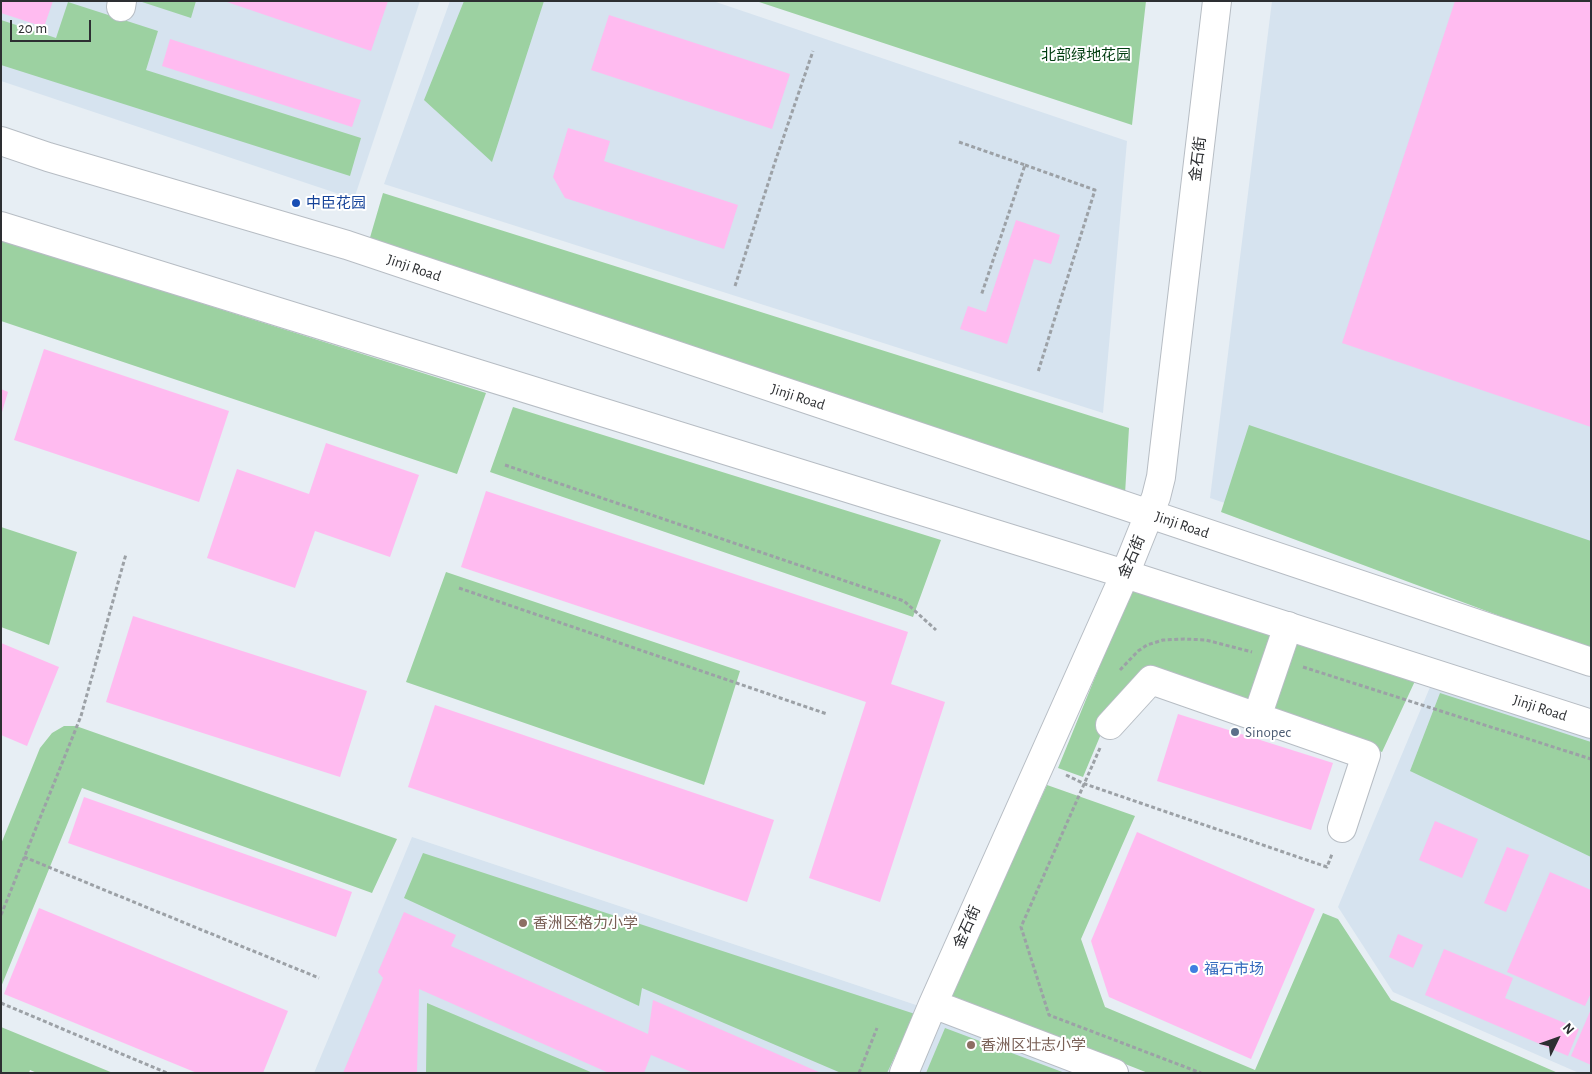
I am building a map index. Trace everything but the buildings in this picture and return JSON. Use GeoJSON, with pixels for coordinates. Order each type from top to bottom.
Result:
{"type":"FeatureCollection","features":[{"type":"Feature","properties":{"kind":"main road","name":"金石街"},"geometry":{"type":"LineString","coordinates":[[904,1073],[933,1004],[1126,574],[1150,514],[1161,477],[1217,1]]}},
{"type":"Feature","properties":{"kind":"main road","name":"Jinji Road"},"geometry":{"type":"LineString","coordinates":[[1,141],[48,157],[347,245],[1591,662]]}},
{"type":"Feature","properties":{"kind":"main road","name":"Jinji Road"},"geometry":{"type":"LineString","coordinates":[[1,226],[1126,574],[1591,724]]}},
{"type":"Feature","properties":{"kind":"main road"},"geometry":{"type":"LineString","coordinates":[[1257,717],[1288,626]]}},
{"type":"Feature","properties":{"kind":"main road"},"geometry":{"type":"LineString","coordinates":[[1110,725],[1151,680],[1366,755],[1342,828]]}},
{"type":"Feature","properties":{"kind":"main road"},"geometry":{"type":"LineString","coordinates":[[933,1004],[1114,1073]]}},
{"type":"Feature","properties":{"kind":"path"},"geometry":{"type":"LineString","coordinates":[[735,286],[813,51]]}},
{"type":"Feature","properties":{"kind":"path"},"geometry":{"type":"LineString","coordinates":[[959,142],[1095,190],[1038,372]]}},
{"type":"Feature","properties":{"kind":"path"},"geometry":{"type":"LineString","coordinates":[[980,296],[1025,165]]}},
{"type":"Feature","properties":{"kind":"path"},"geometry":{"type":"LineString","coordinates":[[505,465],[904,601],[936,630]]}},
{"type":"Feature","properties":{"kind":"path"},"geometry":{"type":"LineString","coordinates":[[1,915],[81,716],[126,554]]}},
{"type":"Feature","properties":{"kind":"path"},"geometry":{"type":"LineString","coordinates":[[459,588],[827,714]]}},
{"type":"Feature","properties":{"kind":"path"},"geometry":{"type":"LineString","coordinates":[[1118,672],[1138,651],[1147,646],[1164,640],[1206,640],[1277,658],[1591,758]]}},
{"type":"Feature","properties":{"kind":"path"},"geometry":{"type":"LineString","coordinates":[[1110,725],[1022,928],[1049,1015],[1201,1073]]}},
{"type":"Feature","properties":{"kind":"path"},"geometry":{"type":"LineString","coordinates":[[1085,784],[1327,867],[1342,828]]}},
{"type":"Feature","properties":{"kind":"path"},"geometry":{"type":"LineString","coordinates":[[24,857],[319,978]]}},
{"type":"Feature","properties":{"kind":"path"},"geometry":{"type":"LineString","coordinates":[[1,1003],[167,1073]]}},
{"type":"Feature","properties":{"kind":"path"},"geometry":{"type":"LineString","coordinates":[[859,1073],[877,1028]]}},
{"type":"Feature","properties":{"kind":"shaded area"},"geometry":{"type":"Polygon","coordinates":[[[1,1],[420,1],[354,199],[1,81],[1,1]]]}},
{"type":"Feature","properties":{"kind":"shaded area"},"geometry":{"type":"Polygon","coordinates":[[[450,1],[713,1],[1127,141],[1103,413],[384,184],[450,1]]]}},
{"type":"Feature","properties":{"kind":"shaded area"},"geometry":{"type":"Polygon","coordinates":[[[1272,1],[1591,1],[1591,627],[1210,498],[1272,1]]]}},
{"type":"Feature","properties":{"kind":"shaded area"},"geometry":{"type":"Polygon","coordinates":[[[1433,680],[1591,732],[1591,1073],[1579,1073],[1393,992],[1338,907],[1433,680]]]}},
{"type":"Feature","properties":{"kind":"shaded area","name":"香洲区格力小学"},"geometry":{"type":"Polygon","coordinates":[[[412,837],[925,1008],[898,1073],[314,1073],[412,837]]]}},
{"type":"Feature","properties":{"kind":"shaded area","name":"香洲区壮志小学"},"geometry":{"type":"Polygon","coordinates":[[[941,1018],[1086,1073],[917,1073],[941,1018]]]}},
{"type":"Feature","properties":{"kind":"green space"},"geometry":{"type":"Polygon","coordinates":[[[139,1],[196,1],[191,18],[139,1]]]}},
{"type":"Feature","properties":{"kind":"green space"},"geometry":{"type":"Polygon","coordinates":[[[464,1],[544,1],[492,162],[424,100],[464,1]]]}},
{"type":"Feature","properties":{"kind":"green space","name":"北部绿地花园"},"geometry":{"type":"Polygon","coordinates":[[[756,1],[1146,1],[1132,125],[756,1]]]}},
{"type":"Feature","properties":{"kind":"green space"},"geometry":{"type":"Polygon","coordinates":[[[68,2],[158,31],[146,70],[361,138],[350,176],[1,65],[1,20],[56,38],[68,2]]]}},
{"type":"Feature","properties":{"kind":"green space"},"geometry":{"type":"Polygon","coordinates":[[[383,193],[1129,428],[1125,494],[369,241],[383,193]]]}},
{"type":"Feature","properties":{"kind":"green space"},"geometry":{"type":"Polygon","coordinates":[[[1,240],[486,393],[457,474],[1,321],[1,240]]]}},
{"type":"Feature","properties":{"kind":"green space"},"geometry":{"type":"Polygon","coordinates":[[[513,407],[941,540],[913,617],[490,472],[513,407]]]}},
{"type":"Feature","properties":{"kind":"green space"},"geometry":{"type":"Polygon","coordinates":[[[1249,425],[1591,541],[1591,650],[1221,512],[1249,425]]]}},
{"type":"Feature","properties":{"kind":"green space"},"geometry":{"type":"Polygon","coordinates":[[[1,527],[77,552],[49,645],[1,627],[1,527]]]}},
{"type":"Feature","properties":{"kind":"green space"},"geometry":{"type":"Polygon","coordinates":[[[446,572],[740,671],[704,785],[406,682],[446,572]]]}},
{"type":"Feature","properties":{"kind":"green space"},"geometry":{"type":"Polygon","coordinates":[[[1132,587],[1281,636],[1255,711],[1149,675],[1106,722],[1083,777],[1058,768],[1132,587]]]}},
{"type":"Feature","properties":{"kind":"green space"},"geometry":{"type":"Polygon","coordinates":[[[1293,643],[1415,681],[1382,752],[1268,714],[1293,643]]]}},
{"type":"Feature","properties":{"kind":"green space"},"geometry":{"type":"Polygon","coordinates":[[[1440,693],[1591,742],[1591,857],[1410,771],[1440,693]]]}},
{"type":"Feature","properties":{"kind":"green space"},"geometry":{"type":"Polygon","coordinates":[[[64,726],[76,726],[397,839],[372,893],[82,788],[1,987],[1,844],[40,748],[52,733],[64,726]]]}},
{"type":"Feature","properties":{"kind":"green space"},"geometry":{"type":"Polygon","coordinates":[[[1047,785],[1135,816],[1081,939],[1105,1007],[1255,1070],[1323,913],[1338,919],[1391,1000],[1558,1073],[1148,1073],[950,995],[1047,785]]]}},
{"type":"Feature","properties":{"kind":"green space"},"geometry":{"type":"Polygon","coordinates":[[[423,853],[915,1014],[887,1073],[841,1073],[642,988],[639,1006],[404,898],[423,853]]]}},
{"type":"Feature","properties":{"kind":"green space"},"geometry":{"type":"Polygon","coordinates":[[[427,1003],[593,1073],[426,1073],[427,1003]]]}},
{"type":"Feature","properties":{"kind":"green space"},"geometry":{"type":"Polygon","coordinates":[[[1,1027],[113,1073],[37,1073],[30,1070],[29,1073],[1,1073],[1,1027]]]}},
{"type":"Feature","properties":{"kind":"green space","name":"香洲区壮志小学"},"geometry":{"type":"Polygon","coordinates":[[[945,1028],[1065,1073],[926,1073],[945,1028]]]}},
{"type":"Feature","properties":{"kind":"place","name":"中臣花园"},"geometry":{"type":"Point","coordinates":[296,203]}},
{"type":"Feature","properties":{"kind":"place","name":"Sinopec"},"geometry":{"type":"Point","coordinates":[1235,732]}},
{"type":"Feature","properties":{"kind":"place","name":"香洲区格力小学"},"geometry":{"type":"Point","coordinates":[523,923]}},
{"type":"Feature","properties":{"kind":"place","name":"福石市场"},"geometry":{"type":"Point","coordinates":[1194,969]}},
{"type":"Feature","properties":{"kind":"place","name":"香洲区壮志小学"},"geometry":{"type":"Point","coordinates":[971,1045]}}]}
